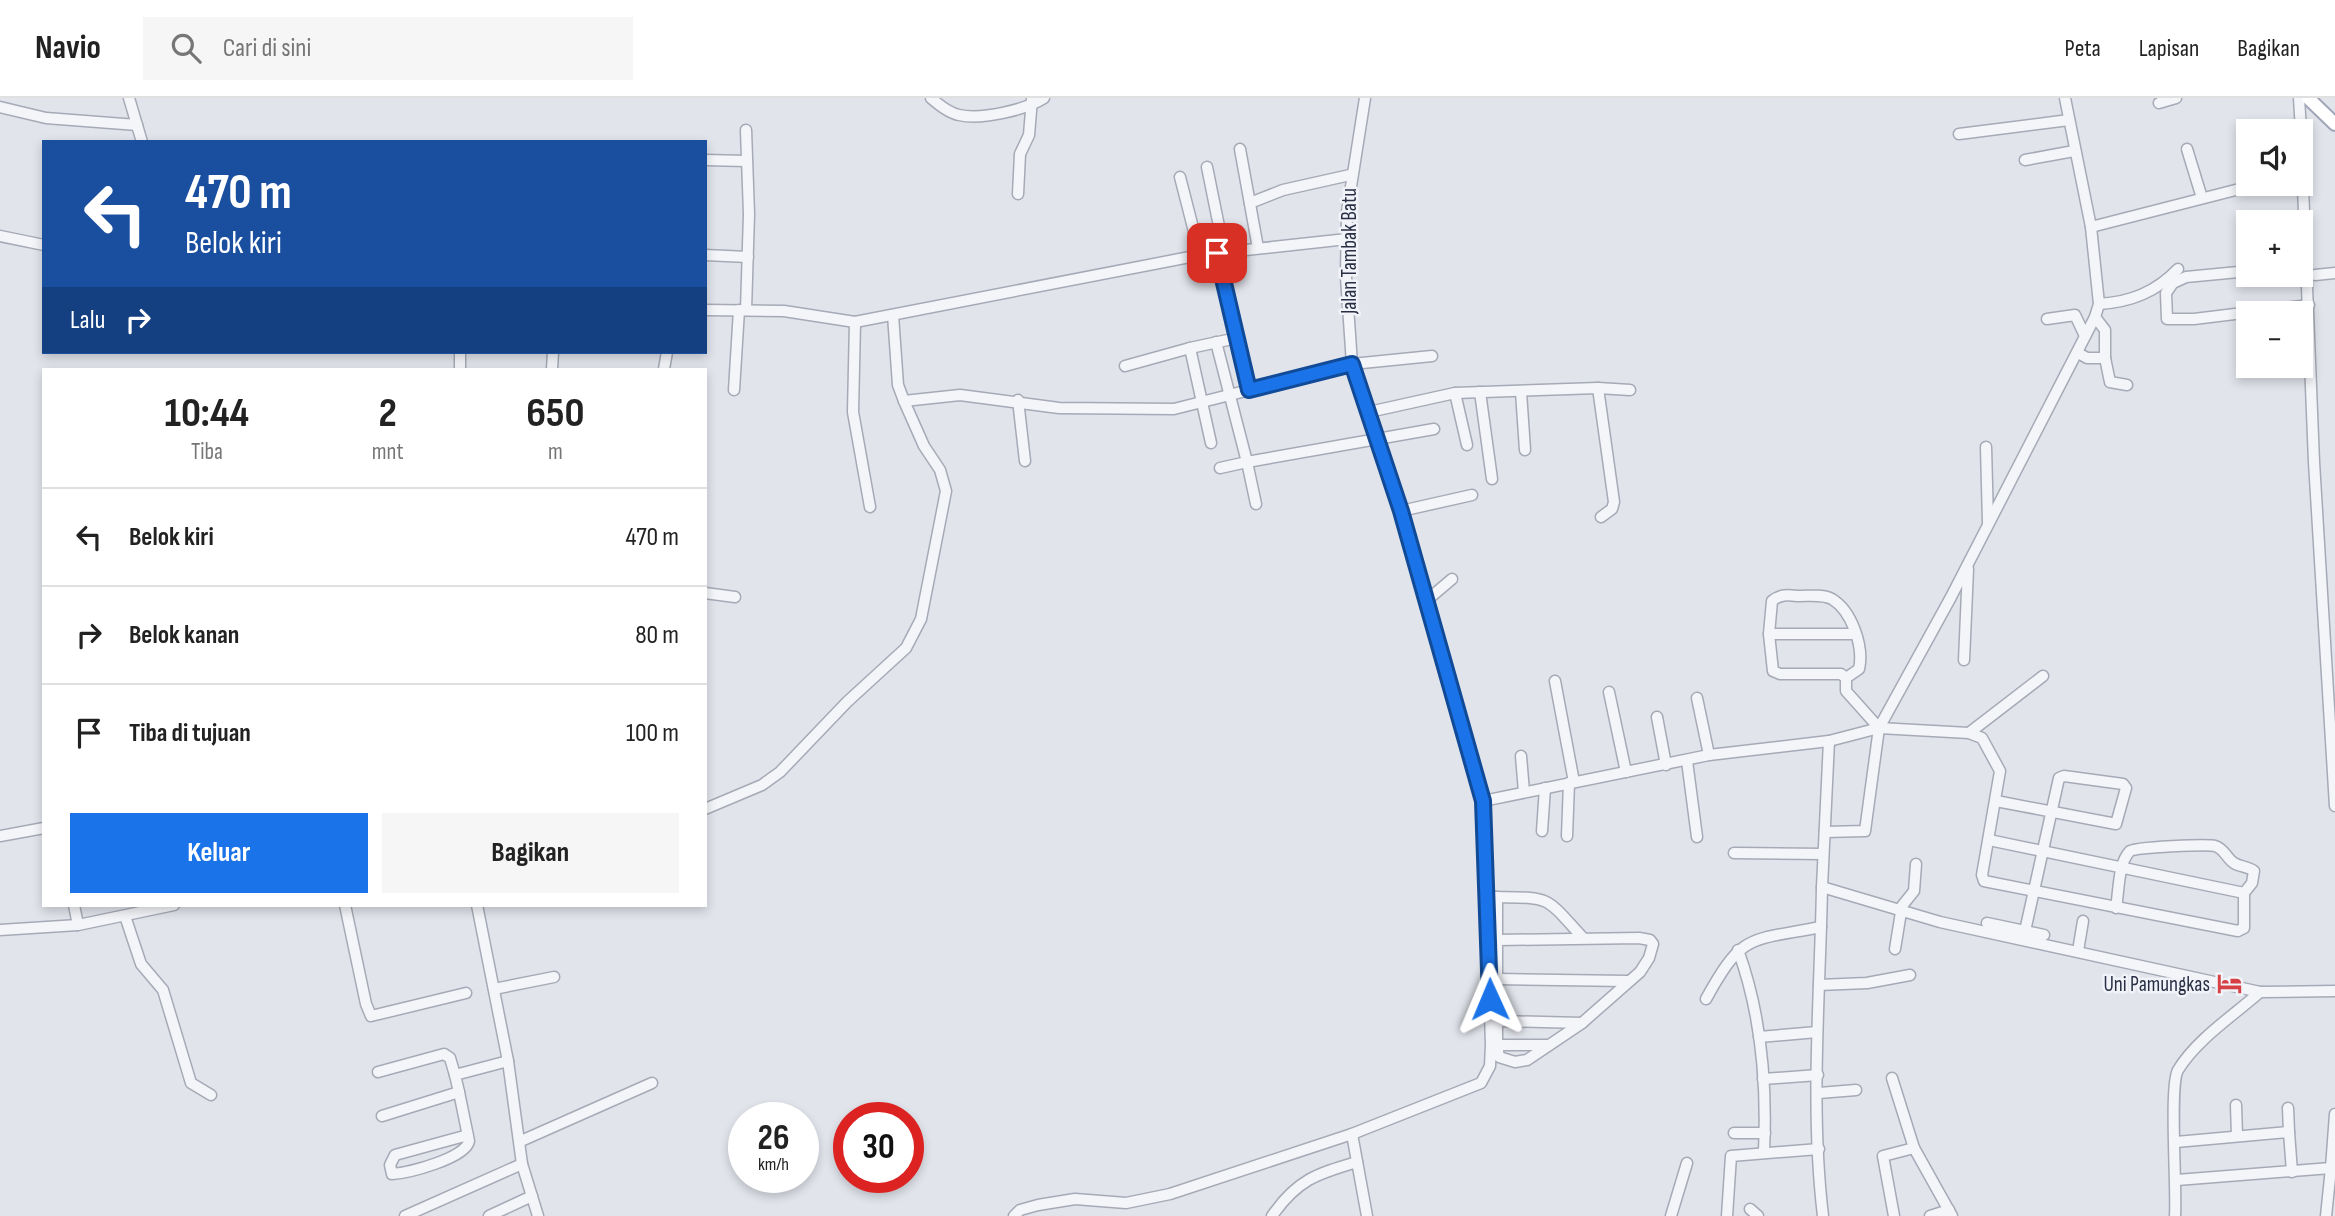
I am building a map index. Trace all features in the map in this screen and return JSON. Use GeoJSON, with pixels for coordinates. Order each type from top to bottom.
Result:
{"type":"FeatureCollection","features":[{"type":"Feature","properties":{"kind":"main road"},"geometry":{"type":"LineString","coordinates":[[2308,98],[2330,113],[2335,124]]}},
{"type":"Feature","properties":{"kind":"street"},"geometry":{"type":"LineString","coordinates":[[129,98],[141,140]]}},
{"type":"Feature","properties":{"kind":"street"},"geometry":{"type":"LineString","coordinates":[[932,98],[948,111],[960,116],[1044,98]]}},
{"type":"Feature","properties":{"kind":"street","name":"Jalan Tambak Batu"},"geometry":{"type":"LineString","coordinates":[[1365,98],[1350,175],[1347,239],[1352,364],[1401,511],[1483,801],[1493,897]]}},
{"type":"Feature","properties":{"kind":"street"},"geometry":{"type":"LineString","coordinates":[[1825,832],[1865,831],[1879,728],[2095,317],[2099,304],[2091,227],[2065,98]]}},
{"type":"Feature","properties":{"kind":"street"},"geometry":{"type":"LineString","coordinates":[[2159,103],[2175,98]]}},
{"type":"Feature","properties":{"kind":"street"},"geometry":{"type":"LineString","coordinates":[[2299,98],[2300,119]]}},
{"type":"Feature","properties":{"kind":"street"},"geometry":{"type":"LineString","coordinates":[[1018,194],[1020,148],[1029,135],[1032,102]]}},
{"type":"Feature","properties":{"kind":"street"},"geometry":{"type":"LineString","coordinates":[[0,107],[46,118],[137,125]]}},
{"type":"Feature","properties":{"kind":"street"},"geometry":{"type":"LineString","coordinates":[[1959,134],[2069,120]]}},
{"type":"Feature","properties":{"kind":"street"},"geometry":{"type":"LineString","coordinates":[[734,390],[748,257],[746,130]]}},
{"type":"Feature","properties":{"kind":"street"},"geometry":{"type":"LineString","coordinates":[[1240,149],[1258,248]]}},
{"type":"Feature","properties":{"kind":"street"},"geometry":{"type":"LineString","coordinates":[[2187,149],[2202,198]]}},
{"type":"Feature","properties":{"kind":"street"},"geometry":{"type":"LineString","coordinates":[[2025,160],[2074,151]]}},
{"type":"Feature","properties":{"kind":"street"},"geometry":{"type":"LineString","coordinates":[[707,160],[746,161]]}},
{"type":"Feature","properties":{"kind":"street"},"geometry":{"type":"LineString","coordinates":[[1207,167],[1237,338],[1249,390]]}},
{"type":"Feature","properties":{"kind":"street"},"geometry":{"type":"LineString","coordinates":[[1250,203],[1286,189],[1350,175]]}},
{"type":"Feature","properties":{"kind":"street"},"geometry":{"type":"LineString","coordinates":[[1180,177],[1200,255]]}},
{"type":"Feature","properties":{"kind":"street"},"geometry":{"type":"LineString","coordinates":[[2091,227],[2236,190]]}},
{"type":"Feature","properties":{"kind":"street"},"geometry":{"type":"LineString","coordinates":[[0,236],[42,245]]}},
{"type":"Feature","properties":{"kind":"street"},"geometry":{"type":"LineString","coordinates":[[707,310],[784,311],[855,322],[1200,255],[1347,239]]}},
{"type":"Feature","properties":{"kind":"street"},"geometry":{"type":"LineString","coordinates":[[707,255],[748,257]]}},
{"type":"Feature","properties":{"kind":"street"},"geometry":{"type":"LineString","coordinates":[[2099,304],[2117,303],[2150,292],[2178,269]]}},
{"type":"Feature","properties":{"kind":"street"},"geometry":{"type":"LineString","coordinates":[[2236,273],[2180,279],[2166,293],[2167,319],[2236,314]]}},
{"type":"Feature","properties":{"kind":"street"},"geometry":{"type":"LineString","coordinates":[[2315,275],[2335,274]]}},
{"type":"Feature","properties":{"kind":"street"},"geometry":{"type":"LineString","coordinates":[[2047,318],[2076,315],[2085,336]]}},
{"type":"Feature","properties":{"kind":"street"},"geometry":{"type":"LineString","coordinates":[[707,808],[771,779],[847,702],[906,648],[921,619],[946,491],[940,470],[924,446],[898,384],[892,316]]}},
{"type":"Feature","properties":{"kind":"street"},"geometry":{"type":"LineString","coordinates":[[2095,317],[2105,330],[2105,358],[2110,382],[2127,385]]}},
{"type":"Feature","properties":{"kind":"street"},"geometry":{"type":"LineString","coordinates":[[855,322],[853,412],[870,507]]}},
{"type":"Feature","properties":{"kind":"street"},"geometry":{"type":"LineString","coordinates":[[1125,366],[1237,338]]}},
{"type":"Feature","properties":{"kind":"street"},"geometry":{"type":"LineString","coordinates":[[1216,342],[1256,504]]}},
{"type":"Feature","properties":{"kind":"street"},"geometry":{"type":"LineString","coordinates":[[1190,348],[1211,443]]}},
{"type":"Feature","properties":{"kind":"street"},"geometry":{"type":"LineString","coordinates":[[2078,353],[2087,358],[2105,358]]}},
{"type":"Feature","properties":{"kind":"street"},"geometry":{"type":"LineString","coordinates":[[904,401],[960,395],[1018,400],[1059,408],[1167,410],[1352,364],[1432,356]]}},
{"type":"Feature","properties":{"kind":"street"},"geometry":{"type":"LineString","coordinates":[[2312,378],[2321,607],[2335,806]]}},
{"type":"Feature","properties":{"kind":"street"},"geometry":{"type":"LineString","coordinates":[[1369,412],[1455,393],[1598,388],[1630,390]]}},
{"type":"Feature","properties":{"kind":"street"},"geometry":{"type":"LineString","coordinates":[[1598,388],[1614,502],[1612,509],[1601,517]]}},
{"type":"Feature","properties":{"kind":"street"},"geometry":{"type":"LineString","coordinates":[[1480,392],[1492,479]]}},
{"type":"Feature","properties":{"kind":"street"},"geometry":{"type":"LineString","coordinates":[[1521,392],[1525,450]]}},
{"type":"Feature","properties":{"kind":"street"},"geometry":{"type":"LineString","coordinates":[[1455,393],[1467,444]]}},
{"type":"Feature","properties":{"kind":"street"},"geometry":{"type":"LineString","coordinates":[[1018,400],[1025,461]]}},
{"type":"Feature","properties":{"kind":"street"},"geometry":{"type":"LineString","coordinates":[[1220,468],[1434,429]]}},
{"type":"Feature","properties":{"kind":"street"},"geometry":{"type":"LineString","coordinates":[[1986,447],[1988,523]]}},
{"type":"Feature","properties":{"kind":"street"},"geometry":{"type":"LineString","coordinates":[[1401,511],[1472,495]]}},
{"type":"Feature","properties":{"kind":"street"},"geometry":{"type":"LineString","coordinates":[[1964,660],[1969,558]]}},
{"type":"Feature","properties":{"kind":"street"},"geometry":{"type":"LineString","coordinates":[[1426,601],[1452,579]]}},
{"type":"Feature","properties":{"kind":"street"},"geometry":{"type":"LineString","coordinates":[[707,593],[735,597]]}},
{"type":"Feature","properties":{"kind":"street"},"geometry":{"type":"LineString","coordinates":[[1782,595],[1825,597],[1834,600],[1855,634],[1861,653],[1859,669],[1846,678],[1841,674],[1780,674],[1773,671],[1769,634],[1772,601],[1782,595]]}},
{"type":"Feature","properties":{"kind":"street"},"geometry":{"type":"LineString","coordinates":[[1769,634],[1855,634]]}},
{"type":"Feature","properties":{"kind":"street"},"geometry":{"type":"LineString","coordinates":[[1969,733],[2043,676]]}},
{"type":"Feature","properties":{"kind":"street"},"geometry":{"type":"LineString","coordinates":[[1846,678],[1846,691],[1879,728]]}},
{"type":"Feature","properties":{"kind":"street"},"geometry":{"type":"LineString","coordinates":[[1555,681],[1572,783],[1567,835]]}},
{"type":"Feature","properties":{"kind":"street"},"geometry":{"type":"LineString","coordinates":[[1609,692],[1626,772]]}},
{"type":"Feature","properties":{"kind":"street"},"geometry":{"type":"LineString","coordinates":[[1697,698],[1709,755]]}},
{"type":"Feature","properties":{"kind":"street"},"geometry":{"type":"LineString","coordinates":[[1657,717],[1666,765]]}},
{"type":"Feature","properties":{"kind":"street"},"geometry":{"type":"LineString","coordinates":[[1483,801],[1709,755],[1829,741],[1879,728],[1969,733],[1982,738],[1998,767],[1996,801],[1982,875],[1984,881],[2033,893],[2238,931],[2244,928],[2244,893],[2252,883],[2254,871],[2231,862],[2222,848],[2207,844],[2175,848],[2136,847],[2129,851],[2122,867],[2116,908]]}},
{"type":"Feature","properties":{"kind":"street"},"geometry":{"type":"LineString","coordinates":[[1823,1216],[1817,1032],[1829,741]]}},
{"type":"Feature","properties":{"kind":"street"},"geometry":{"type":"LineString","coordinates":[[1521,756],[1524,792]]}},
{"type":"Feature","properties":{"kind":"street"},"geometry":{"type":"LineString","coordinates":[[1687,761],[1697,837]]}},
{"type":"Feature","properties":{"kind":"street"},"geometry":{"type":"LineString","coordinates":[[1996,801],[2051,810],[2118,823],[2125,785],[2061,776],[2051,810],[2025,931]]}},
{"type":"Feature","properties":{"kind":"street"},"geometry":{"type":"LineString","coordinates":[[1542,831],[1545,788]]}},
{"type":"Feature","properties":{"kind":"street"},"geometry":{"type":"LineString","coordinates":[[0,836],[42,828]]}},
{"type":"Feature","properties":{"kind":"street"},"geometry":{"type":"LineString","coordinates":[[1989,840],[2244,893]]}},
{"type":"Feature","properties":{"kind":"street"},"geometry":{"type":"LineString","coordinates":[[1734,853],[1823,854]]}},
{"type":"Feature","properties":{"kind":"street"},"geometry":{"type":"LineString","coordinates":[[1895,949],[1901,911],[1914,891],[1916,864]]}},
{"type":"Feature","properties":{"kind":"street"},"geometry":{"type":"LineString","coordinates":[[1822,887],[1938,922],[2260,992],[2335,991]]}},
{"type":"Feature","properties":{"kind":"street"},"geometry":{"type":"LineString","coordinates":[[1493,897],[1539,897],[1548,900],[1583,938]]}},
{"type":"Feature","properties":{"kind":"street"},"geometry":{"type":"LineString","coordinates":[[1493,897],[1498,940],[1497,1045],[1501,1059],[1516,1062],[1536,1056],[1582,1023],[1645,965],[1653,944],[1650,940],[1583,938],[1498,940]]}},
{"type":"Feature","properties":{"kind":"street"},"geometry":{"type":"LineString","coordinates":[[1014,1216],[1020,1210],[1038,1205],[1076,1199],[1126,1203],[1217,1181],[1352,1134],[1474,1087],[1486,1077],[1490,1066],[1493,897]]}},
{"type":"Feature","properties":{"kind":"street"},"geometry":{"type":"LineString","coordinates":[[74,907],[78,925]]}},
{"type":"Feature","properties":{"kind":"street"},"geometry":{"type":"LineString","coordinates":[[0,930],[78,925],[165,907]]}},
{"type":"Feature","properties":{"kind":"street"},"geometry":{"type":"LineString","coordinates":[[345,907],[363,992],[372,1016],[466,993]]}},
{"type":"Feature","properties":{"kind":"street"},"geometry":{"type":"LineString","coordinates":[[477,907],[508,1061],[522,1164],[538,1216]]}},
{"type":"Feature","properties":{"kind":"street"},"geometry":{"type":"LineString","coordinates":[[125,916],[141,964],[163,990],[191,1083],[211,1095]]}},
{"type":"Feature","properties":{"kind":"street"},"geometry":{"type":"LineString","coordinates":[[2078,951],[2083,921]]}},
{"type":"Feature","properties":{"kind":"street"},"geometry":{"type":"LineString","coordinates":[[0,923],[16,927]]}},
{"type":"Feature","properties":{"kind":"street"},"geometry":{"type":"LineString","coordinates":[[1987,923],[2044,935]]}},
{"type":"Feature","properties":{"kind":"street"},"geometry":{"type":"LineString","coordinates":[[1706,999],[1727,961],[1738,950],[1755,940],[1821,927]]}},
{"type":"Feature","properties":{"kind":"street"},"geometry":{"type":"LineString","coordinates":[[1738,950],[1752,986],[1759,1037],[1763,1079],[1764,1151]]}},
{"type":"Feature","properties":{"kind":"street"},"geometry":{"type":"LineString","coordinates":[[1819,985],[1867,983],[1910,975]]}},
{"type":"Feature","properties":{"kind":"street"},"geometry":{"type":"LineString","coordinates":[[494,989],[554,977]]}},
{"type":"Feature","properties":{"kind":"street"},"geometry":{"type":"LineString","coordinates":[[1497,979],[1627,981]]}},
{"type":"Feature","properties":{"kind":"street"},"geometry":{"type":"LineString","coordinates":[[2175,1216],[2177,1180],[2174,1090],[2177,1072],[2193,1051],[2260,992]]}},
{"type":"Feature","properties":{"kind":"street"},"geometry":{"type":"LineString","coordinates":[[1499,1021],[1582,1023]]}},
{"type":"Feature","properties":{"kind":"street"},"geometry":{"type":"LineString","coordinates":[[1759,1037],[1817,1032]]}},
{"type":"Feature","properties":{"kind":"street"},"geometry":{"type":"LineString","coordinates":[[1497,1045],[1549,1045]]}},
{"type":"Feature","properties":{"kind":"street"},"geometry":{"type":"LineString","coordinates":[[378,1072],[444,1054],[450,1058],[468,1135],[468,1146],[457,1155],[392,1174],[390,1166],[395,1155],[468,1135]]}},
{"type":"Feature","properties":{"kind":"street"},"geometry":{"type":"LineString","coordinates":[[455,1075],[508,1061]]}},
{"type":"Feature","properties":{"kind":"street"},"geometry":{"type":"LineString","coordinates":[[1763,1079],[1818,1075]]}},
{"type":"Feature","properties":{"kind":"street"},"geometry":{"type":"LineString","coordinates":[[1892,1078],[1914,1148],[1950,1213],[1930,1216]]}},
{"type":"Feature","properties":{"kind":"street"},"geometry":{"type":"LineString","coordinates":[[520,1142],[652,1083]]}},
{"type":"Feature","properties":{"kind":"street"},"geometry":{"type":"LineString","coordinates":[[1819,1093],[1856,1090]]}},
{"type":"Feature","properties":{"kind":"street"},"geometry":{"type":"LineString","coordinates":[[382,1116],[459,1093]]}},
{"type":"Feature","properties":{"kind":"street"},"geometry":{"type":"LineString","coordinates":[[2236,1105],[2237,1136]]}},
{"type":"Feature","properties":{"kind":"street"},"geometry":{"type":"LineString","coordinates":[[2288,1108],[2292,1172]]}},
{"type":"Feature","properties":{"kind":"street"},"geometry":{"type":"LineString","coordinates":[[2326,1216],[2335,1114]]}},
{"type":"Feature","properties":{"kind":"street"},"geometry":{"type":"LineString","coordinates":[[2176,1142],[2289,1132]]}},
{"type":"Feature","properties":{"kind":"street"},"geometry":{"type":"LineString","coordinates":[[1734,1133],[1765,1133]]}},
{"type":"Feature","properties":{"kind":"street"},"geometry":{"type":"LineString","coordinates":[[1352,1134],[1367,1216]]}},
{"type":"Feature","properties":{"kind":"street"},"geometry":{"type":"LineString","coordinates":[[1894,1216],[1883,1156],[1914,1148]]}},
{"type":"Feature","properties":{"kind":"street"},"geometry":{"type":"LineString","coordinates":[[1727,1216],[1731,1156],[1764,1151],[1819,1149]]}},
{"type":"Feature","properties":{"kind":"street"},"geometry":{"type":"LineString","coordinates":[[1272,1216],[1291,1190],[1310,1176],[1357,1162]]}},
{"type":"Feature","properties":{"kind":"street"},"geometry":{"type":"LineString","coordinates":[[1671,1216],[1687,1163]]}},
{"type":"Feature","properties":{"kind":"street"},"geometry":{"type":"LineString","coordinates":[[403,1215],[522,1164]]}},
{"type":"Feature","properties":{"kind":"street"},"geometry":{"type":"LineString","coordinates":[[2177,1180],[2331,1168]]}},
{"type":"Feature","properties":{"kind":"street"},"geometry":{"type":"LineString","coordinates":[[489,1216],[532,1196]]}},
{"type":"Feature","properties":{"kind":"place","name":"Uni Pamungkas"},"geometry":{"type":"Point","coordinates":[2230,984]}},
{"type":"Feature","properties":{"kind":"route"},"geometry":{"type":"LineString","coordinates":[[1217,253],[1249,390],[1352,364],[1401,511],[1483,801],[1490,999]]}}]}
